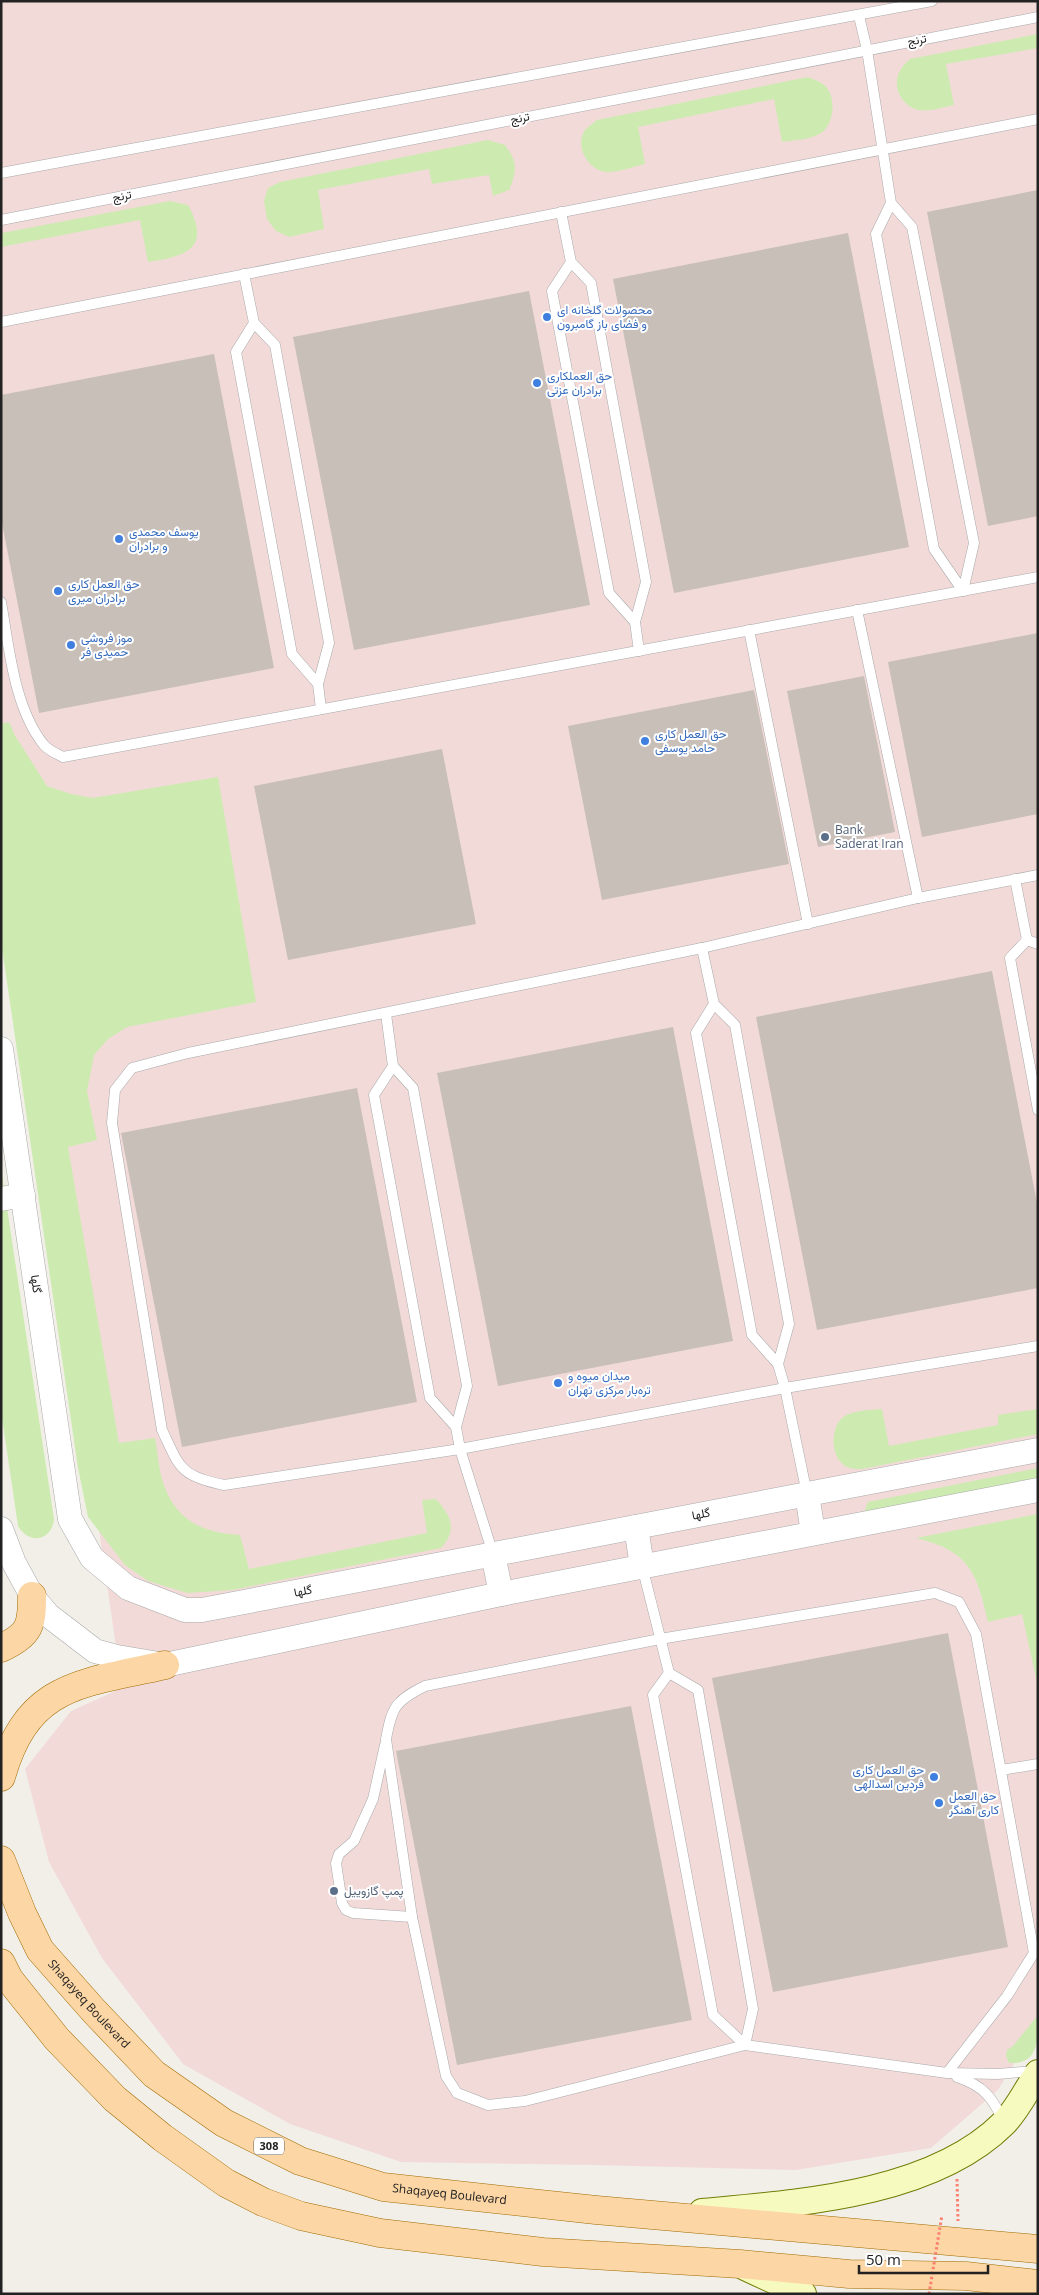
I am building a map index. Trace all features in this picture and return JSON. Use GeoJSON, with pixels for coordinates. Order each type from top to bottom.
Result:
{"type":"FeatureCollection","features":[{"type":"Feature","properties":{"kind":"main road"},"geometry":{"type":"LineString","coordinates":[[1,1648],[20,1638],[28,1630],[32,1618],[32,1596]]}},
{"type":"Feature","properties":{"kind":"main road"},"geometry":{"type":"LineString","coordinates":[[1,1777],[13,1745],[24,1724],[45,1702],[78,1685],[166,1665]]}},
{"type":"Feature","properties":{"kind":"main road","name":"Shaqayeq Boulevard"},"geometry":{"type":"LineString","coordinates":[[1,1860],[22,1913],[40,1950],[94,2011],[154,2074],[224,2124],[300,2161],[383,2187],[662,2216],[1038,2249]]}},
{"type":"Feature","properties":{"kind":"main road"},"geometry":{"type":"LineString","coordinates":[[1,1963],[9,1979],[58,2039],[115,2099],[163,2138],[226,2183],[263,2202],[302,2216],[380,2233],[543,2252],[740,2264],[849,2274],[966,2276],[1038,2284]]}},
{"type":"Feature","properties":{"kind":"main road"},"geometry":{"type":"LineString","coordinates":[[662,2216],[782,2205],[847,2195],[898,2182],[957,2159],[1004,2123],[1038,2072]]}},
{"type":"Feature","properties":{"kind":"main road"},"geometry":{"type":"LineString","coordinates":[[740,2264],[803,2294]]}},
{"type":"Feature","properties":{"kind":"street","name":"گلها"},"geometry":{"type":"LineString","coordinates":[[1,1049],[12,1197],[70,1519],[92,1558],[128,1588],[185,1610],[202,1610],[1038,1450]]}},
{"type":"Feature","properties":{"kind":"street"},"geometry":{"type":"LineString","coordinates":[[1,1528],[14,1563],[32,1596],[48,1615],[95,1651],[117,1657],[166,1665],[501,1594],[1038,1490]]}},
{"type":"Feature","properties":{"kind":"street"},"geometry":{"type":"LineString","coordinates":[[807,1494],[814,1533]]}},
{"type":"Feature","properties":{"kind":"street"},"geometry":{"type":"LineString","coordinates":[[636,1527],[642,1566]]}},
{"type":"Feature","properties":{"kind":"street"},"geometry":{"type":"LineString","coordinates":[[493,1554],[501,1594]]}},
{"type":"Feature","properties":{"kind":"lane"},"geometry":{"type":"LineString","coordinates":[[1,173],[932,1]]}},
{"type":"Feature","properties":{"kind":"lane"},"geometry":{"type":"LineString","coordinates":[[859,16],[868,50],[890,203],[876,234],[934,549],[963,591]]}},
{"type":"Feature","properties":{"kind":"lane","name":"ترنج"},"geometry":{"type":"LineString","coordinates":[[1,220],[1038,17]]}},
{"type":"Feature","properties":{"kind":"lane"},"geometry":{"type":"LineString","coordinates":[[1,322],[1038,119]]}},
{"type":"Feature","properties":{"kind":"lane"},"geometry":{"type":"LineString","coordinates":[[890,203],[912,227],[974,543],[963,591]]}},
{"type":"Feature","properties":{"kind":"lane"},"geometry":{"type":"LineString","coordinates":[[561,212],[571,262],[591,283],[646,582],[635,622],[639,651]]}},
{"type":"Feature","properties":{"kind":"lane"},"geometry":{"type":"LineString","coordinates":[[571,262],[552,291],[609,593],[635,622]]}},
{"type":"Feature","properties":{"kind":"lane"},"geometry":{"type":"LineString","coordinates":[[244,274],[254,323],[275,345],[329,643],[318,684],[321,709]]}},
{"type":"Feature","properties":{"kind":"lane"},"geometry":{"type":"LineString","coordinates":[[254,323],[236,352],[292,654],[318,684]]}},
{"type":"Feature","properties":{"kind":"lane"},"geometry":{"type":"LineString","coordinates":[[1,602],[16,685],[30,724],[45,747],[63,757],[1038,577]]}},
{"type":"Feature","properties":{"kind":"lane"},"geometry":{"type":"LineString","coordinates":[[857,610],[918,898]]}},
{"type":"Feature","properties":{"kind":"lane"},"geometry":{"type":"LineString","coordinates":[[749,630],[808,924]]}},
{"type":"Feature","properties":{"kind":"lane"},"geometry":{"type":"LineString","coordinates":[[1038,874],[918,898],[702,948],[188,1053],[132,1068],[115,1090],[112,1123],[162,1430],[178,1465],[198,1480],[224,1485],[460,1449],[785,1388],[1038,1346]]}},
{"type":"Feature","properties":{"kind":"lane"},"geometry":{"type":"LineString","coordinates":[[1015,879],[1027,940]]}},
{"type":"Feature","properties":{"kind":"lane"},"geometry":{"type":"LineString","coordinates":[[1027,940],[1038,944]]}},
{"type":"Feature","properties":{"kind":"lane"},"geometry":{"type":"LineString","coordinates":[[1027,940],[1010,958],[1038,1110]]}},
{"type":"Feature","properties":{"kind":"lane"},"geometry":{"type":"LineString","coordinates":[[702,948],[714,1004],[735,1025],[789,1324],[778,1364]]}},
{"type":"Feature","properties":{"kind":"lane"},"geometry":{"type":"LineString","coordinates":[[714,1004],[696,1033],[752,1335],[778,1364],[785,1388],[807,1494]]}},
{"type":"Feature","properties":{"kind":"lane"},"geometry":{"type":"LineString","coordinates":[[386,1014],[393,1066],[413,1088],[467,1386],[456,1427],[460,1449],[493,1554]]}},
{"type":"Feature","properties":{"kind":"lane"},"geometry":{"type":"LineString","coordinates":[[393,1066],[374,1096],[430,1398],[456,1427]]}},
{"type":"Feature","properties":{"kind":"lane"},"geometry":{"type":"LineString","coordinates":[[642,1566],[669,1673],[698,1690],[754,2009],[745,2045]]}},
{"type":"Feature","properties":{"kind":"lane"},"geometry":{"type":"LineString","coordinates":[[412,1917],[353,1913],[346,1910],[342,1903],[336,1863],[339,1854],[354,1841],[373,1799],[391,1714],[405,1696],[425,1686],[660,1639],[935,1593],[959,1602],[976,1634],[1034,1953],[1007,1996],[947,2073]]}},
{"type":"Feature","properties":{"kind":"lane"},"geometry":{"type":"LineString","coordinates":[[669,1673],[653,1695],[713,2015],[745,2045]]}},
{"type":"Feature","properties":{"kind":"lane"},"geometry":{"type":"LineString","coordinates":[[386,1739],[412,1917],[446,2076],[457,2093],[488,2105],[525,2102],[745,2045],[947,2073],[1006,2074],[1038,2072]]}},
{"type":"Feature","properties":{"kind":"lane"},"geometry":{"type":"LineString","coordinates":[[1001,1770],[1038,1764]]}},
{"type":"Feature","properties":{"kind":"lane"},"geometry":{"type":"LineString","coordinates":[[947,2073],[975,2083],[994,2102],[1004,2123]]}},
{"type":"Feature","properties":{"kind":"path"},"geometry":{"type":"LineString","coordinates":[[957,2159],[958,2222]]}},
{"type":"Feature","properties":{"kind":"path"},"geometry":{"type":"LineString","coordinates":[[929,2294],[942,2215]]}},
{"type":"Feature","properties":{"kind":"shaded area","name":"میدان میوه و تره‌بار مرکزی تهران"},"geometry":{"type":"Polygon","coordinates":[[[1,1],[1038,1],[1038,2024],[998,2090],[931,2148],[796,2170],[401,2162],[290,2124],[183,2064],[102,1958],[49,1862],[25,1769],[71,1711],[122,1688],[1,855],[1,1]]]}},
{"type":"Feature","properties":{"kind":"green space"},"geometry":{"type":"Polygon","coordinates":[[[1038,34],[1038,48],[946,64],[954,105],[932,110],[919,110],[908,105],[900,95],[897,83],[898,77],[902,67],[910,59],[1038,34]]]}},
{"type":"Feature","properties":{"kind":"green space"},"geometry":{"type":"Polygon","coordinates":[[[808,77],[823,84],[828,89],[833,109],[826,129],[812,137],[782,142],[774,99],[638,127],[645,164],[606,172],[594,167],[582,150],[582,136],[585,130],[597,120],[808,77]]]}},
{"type":"Feature","properties":{"kind":"green space"},"geometry":{"type":"Polygon","coordinates":[[[488,140],[505,145],[515,167],[514,177],[509,190],[493,196],[489,175],[432,184],[429,169],[318,190],[324,229],[289,237],[276,231],[267,219],[264,201],[268,188],[280,182],[488,140]]]}},
{"type":"Feature","properties":{"kind":"green space"},"geometry":{"type":"Polygon","coordinates":[[[170,201],[188,205],[195,220],[197,232],[196,241],[191,248],[174,257],[148,262],[140,220],[1,247],[2,233],[170,201]]]}},
{"type":"Feature","properties":{"kind":"green space"},"geometry":{"type":"Polygon","coordinates":[[[1,723],[10,723],[14,734],[47,786],[71,794],[93,798],[218,777],[256,1002],[127,1027],[108,1039],[94,1055],[87,1091],[97,1140],[68,1147],[119,1443],[155,1438],[163,1482],[178,1510],[195,1524],[216,1532],[240,1535],[249,1569],[427,1533],[422,1500],[436,1499],[449,1517],[450,1535],[441,1548],[232,1590],[187,1593],[148,1581],[125,1565],[88,1517],[78,1468],[1,941],[1,723]]]}},
{"type":"Feature","properties":{"kind":"green space"},"geometry":{"type":"Polygon","coordinates":[[[1,1168],[54,1519],[49,1532],[39,1538],[28,1536],[18,1526],[1,1411],[1,1168]]]}},
{"type":"Feature","properties":{"kind":"green space"},"geometry":{"type":"Polygon","coordinates":[[[882,1409],[889,1446],[998,1425],[998,1415],[1038,1409],[1038,1434],[862,1469],[844,1465],[839,1460],[834,1446],[835,1431],[841,1419],[855,1412],[882,1409]]]}},
{"type":"Feature","properties":{"kind":"green space"},"geometry":{"type":"Polygon","coordinates":[[[1038,1468],[1038,1482],[866,1512],[865,1510],[868,1502],[1038,1468]]]}},
{"type":"Feature","properties":{"kind":"green space"},"geometry":{"type":"Polygon","coordinates":[[[1038,1514],[1038,1687],[1022,1614],[988,1622],[980,1590],[968,1566],[948,1550],[934,1543],[916,1538],[1038,1514]]]}},
{"type":"Feature","properties":{"kind":"green space"},"geometry":{"type":"Polygon","coordinates":[[[1038,2015],[1038,2033],[1035,2049],[1026,2060],[1019,2063],[1009,2063],[1006,2056],[1007,2050],[1013,2046],[1038,2015]]]}},
{"type":"Feature","properties":{"kind":"building"},"geometry":{"type":"Polygon","coordinates":[[[1038,190],[1038,516],[988,526],[927,212],[1038,190]]]}},
{"type":"Feature","properties":{"kind":"building"},"geometry":{"type":"Polygon","coordinates":[[[848,233],[909,547],[674,593],[613,279],[848,233]]]}},
{"type":"Feature","properties":{"kind":"building"},"geometry":{"type":"Polygon","coordinates":[[[529,291],[590,605],[354,650],[293,337],[529,291]]]}},
{"type":"Feature","properties":{"kind":"building"},"geometry":{"type":"Polygon","coordinates":[[[214,354],[274,668],[39,713],[1,518],[1,395],[214,354]]]}},
{"type":"Feature","properties":{"kind":"building"},"geometry":{"type":"Polygon","coordinates":[[[1038,633],[1038,814],[922,837],[888,662],[1038,633]]]}},
{"type":"Feature","properties":{"kind":"building"},"geometry":{"type":"Polygon","coordinates":[[[864,676],[895,832],[818,847],[787,691],[864,676]]]}},
{"type":"Feature","properties":{"kind":"building"},"geometry":{"type":"Polygon","coordinates":[[[754,690],[789,864],[602,900],[568,726],[754,690]]]}},
{"type":"Feature","properties":{"kind":"building"},"geometry":{"type":"Polygon","coordinates":[[[442,749],[476,924],[288,960],[254,786],[442,749]]]}},
{"type":"Feature","properties":{"kind":"building"},"geometry":{"type":"Polygon","coordinates":[[[992,971],[1038,1208],[1038,1288],[817,1330],[756,1017],[992,971]]]}},
{"type":"Feature","properties":{"kind":"building"},"geometry":{"type":"Polygon","coordinates":[[[673,1027],[733,1341],[498,1386],[437,1073],[673,1027]]]}},
{"type":"Feature","properties":{"kind":"building"},"geometry":{"type":"Polygon","coordinates":[[[357,1088],[417,1402],[182,1447],[121,1133],[357,1088]]]}},
{"type":"Feature","properties":{"kind":"building"},"geometry":{"type":"Polygon","coordinates":[[[948,1633],[1008,1947],[773,1992],[712,1678],[948,1633]]]}},
{"type":"Feature","properties":{"kind":"building"},"geometry":{"type":"Polygon","coordinates":[[[631,1706],[692,2020],[457,2065],[396,1751],[631,1706]]]}},
{"type":"Feature","properties":{"kind":"place","name":"محصولات گلخانه ای و فضای باز گامبرون"},"geometry":{"type":"Point","coordinates":[547,317]}},
{"type":"Feature","properties":{"kind":"place","name":"حق العملکاری برادران عزتی"},"geometry":{"type":"Point","coordinates":[537,383]}},
{"type":"Feature","properties":{"kind":"place","name":"یوسف محمدی و برادران"},"geometry":{"type":"Point","coordinates":[119,539]}},
{"type":"Feature","properties":{"kind":"place","name":"حق العمل کاری برادران میری"},"geometry":{"type":"Point","coordinates":[58,591]}},
{"type":"Feature","properties":{"kind":"place","name":"موز فروشی حمیدی فر"},"geometry":{"type":"Point","coordinates":[71,645]}},
{"type":"Feature","properties":{"kind":"place","name":"حق العمل کاری حامد یوسفی"},"geometry":{"type":"Point","coordinates":[645,741]}},
{"type":"Feature","properties":{"kind":"place","name":"Bank Saderat Iran"},"geometry":{"type":"Point","coordinates":[825,837]}},
{"type":"Feature","properties":{"kind":"place","name":"میدان میوه و تره‌بار مرکزی تهران"},"geometry":{"type":"Point","coordinates":[558,1383]}},
{"type":"Feature","properties":{"kind":"place","name":"حق العمل کاری فردین اسدالهی"},"geometry":{"type":"Point","coordinates":[934,1777]}},
{"type":"Feature","properties":{"kind":"place","name":"حق العمل کاری آهنگر"},"geometry":{"type":"Point","coordinates":[939,1803]}},
{"type":"Feature","properties":{"kind":"place","name":"پمپ گازوییل"},"geometry":{"type":"Point","coordinates":[334,1891]}}]}
